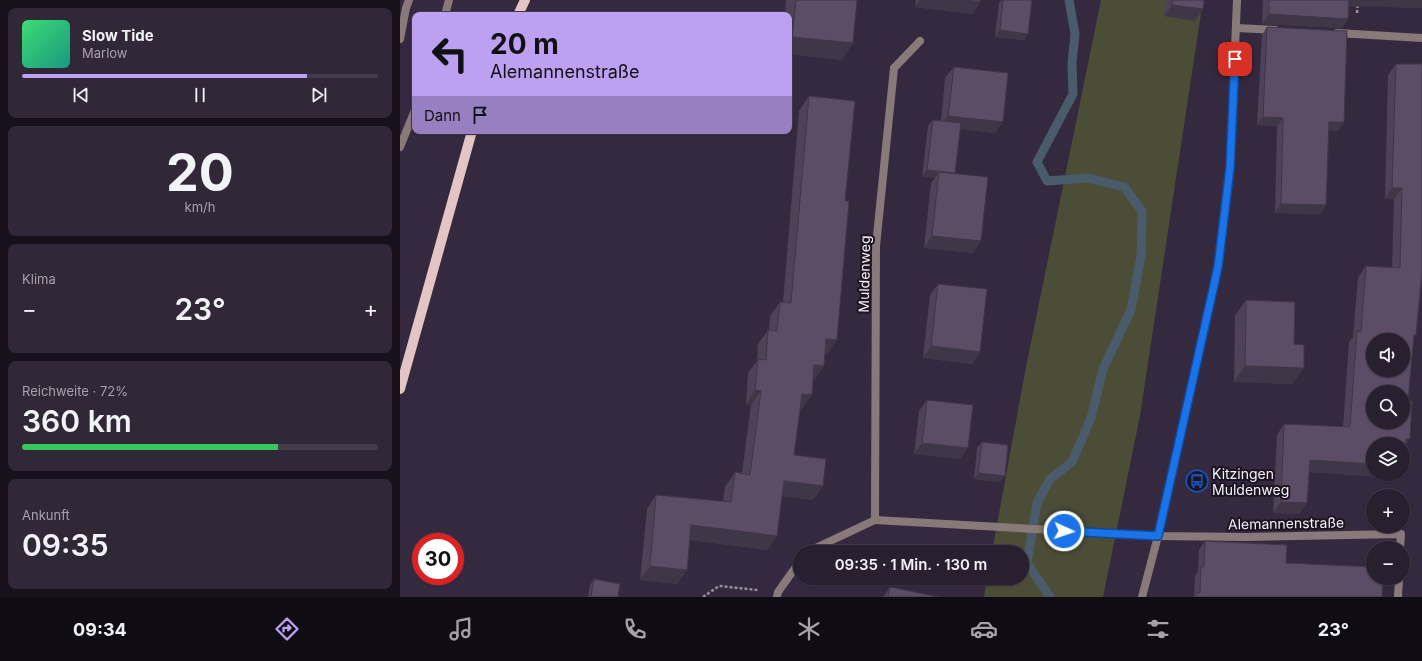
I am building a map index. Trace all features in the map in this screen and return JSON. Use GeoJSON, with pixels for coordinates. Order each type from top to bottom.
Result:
{"type":"FeatureCollection","features":[{"type":"Feature","properties":{"kind":"main road"},"geometry":{"type":"LineString","coordinates":[[519,12],[525,0]]}},
{"type":"Feature","properties":{"kind":"main road"},"geometry":{"type":"LineString","coordinates":[[400,389],[471,134]]}},
{"type":"Feature","properties":{"kind":"street"},"geometry":{"type":"LineString","coordinates":[[400,39],[409,0]]}},
{"type":"Feature","properties":{"kind":"street"},"geometry":{"type":"LineString","coordinates":[[446,12],[449,0]]}},
{"type":"Feature","properties":{"kind":"street"},"geometry":{"type":"LineString","coordinates":[[1142,597],[1158,536],[1218,267],[1230,168],[1237,0]]}},
{"type":"Feature","properties":{"kind":"street"},"geometry":{"type":"LineString","coordinates":[[1236,28],[1281,31]]}},
{"type":"Feature","properties":{"kind":"street"},"geometry":{"type":"LineString","coordinates":[[1326,33],[1422,38]]}},
{"type":"Feature","properties":{"kind":"street","name":"Muldenweg"},"geometry":{"type":"LineString","coordinates":[[875,520],[876,246],[894,68],[920,41]]}},
{"type":"Feature","properties":{"kind":"street"},"geometry":{"type":"LineString","coordinates":[[400,147],[412,117]]}},
{"type":"Feature","properties":{"kind":"street"},"geometry":{"type":"LineString","coordinates":[[822,545],[875,520],[1158,536]]}},
{"type":"Feature","properties":{"kind":"street","name":"Alemannenstraße"},"geometry":{"type":"LineString","coordinates":[[1158,536],[1246,537],[1401,534],[1400,541]]}},
{"type":"Feature","properties":{"kind":"street"},"geometry":{"type":"LineString","coordinates":[[778,594],[793,572]]}},
{"type":"Feature","properties":{"kind":"street"},"geometry":{"type":"LineString","coordinates":[[1398,597],[1399,585]]}},
{"type":"Feature","properties":{"kind":"path"},"geometry":{"type":"LineString","coordinates":[[703,597],[719,586],[778,594]]}},
{"type":"Feature","properties":{"kind":"green space"},"geometry":{"type":"Polygon","coordinates":[[[1101,0],[1203,0],[1140,416],[1103,597],[984,597],[986,585],[1029,585],[1029,545],[993,545],[1025,372],[1101,0]]]}},
{"type":"Feature","properties":{"kind":"building"},"geometry":{"type":"Polygon","coordinates":[[[796,0],[857,0],[853,43],[792,37],[796,0]]]}},
{"type":"Feature","properties":{"kind":"building"},"geometry":{"type":"Polygon","coordinates":[[[964,0],[980,0],[980,2],[964,0]]]}},
{"type":"Feature","properties":{"kind":"building"},"geometry":{"type":"Polygon","coordinates":[[[1003,0],[1032,0],[1028,34],[1000,30],[1003,0]]]}},
{"type":"Feature","properties":{"kind":"building"},"geometry":{"type":"Polygon","coordinates":[[[1173,0],[1204,0],[1203,9],[1172,5],[1173,0]]]}},
{"type":"Feature","properties":{"kind":"building"},"geometry":{"type":"Polygon","coordinates":[[[1269,0],[1349,0],[1348,19],[1269,14],[1269,0]]]}},
{"type":"Feature","properties":{"kind":"building"},"geometry":{"type":"Polygon","coordinates":[[[1267,27],[1347,31],[1344,122],[1329,122],[1326,205],[1281,204],[1283,118],[1263,117],[1267,27]]]}},
{"type":"Feature","properties":{"kind":"building"},"geometry":{"type":"Polygon","coordinates":[[[1396,64],[1422,64],[1422,272],[1409,385],[1366,385],[1366,429],[1410,429],[1410,401],[1412,401],[1410,439],[1410,437],[1366,437],[1366,464],[1310,460],[1307,503],[1281,502],[1284,424],[1350,427],[1357,331],[1361,332],[1366,266],[1400,268],[1402,188],[1392,188],[1396,64]]]}},
{"type":"Feature","properties":{"kind":"building"},"geometry":{"type":"Polygon","coordinates":[[[954,67],[1008,73],[1003,122],[948,116],[954,67]]]}},
{"type":"Feature","properties":{"kind":"building"},"geometry":{"type":"Polygon","coordinates":[[[809,96],[855,101],[845,201],[849,201],[837,340],[826,339],[824,366],[814,365],[812,395],[802,394],[794,455],[826,459],[823,486],[784,481],[777,536],[691,525],[687,570],[650,566],[656,495],[731,502],[735,472],[750,475],[761,391],[755,390],[758,359],[766,360],[768,330],[777,331],[780,302],[791,303],[809,96]]]}},
{"type":"Feature","properties":{"kind":"building"},"geometry":{"type":"Polygon","coordinates":[[[933,120],[961,123],[955,173],[927,170],[933,120]]]}},
{"type":"Feature","properties":{"kind":"building"},"geometry":{"type":"Polygon","coordinates":[[[939,172],[988,177],[981,241],[932,236],[939,172]]]}},
{"type":"Feature","properties":{"kind":"building"},"geometry":{"type":"Polygon","coordinates":[[[938,284],[987,289],[980,352],[931,346],[938,284]]]}},
{"type":"Feature","properties":{"kind":"building"},"geometry":{"type":"Polygon","coordinates":[[[1246,300],[1295,302],[1294,344],[1304,345],[1304,368],[1245,366],[1246,300]]]}},
{"type":"Feature","properties":{"kind":"building"},"geometry":{"type":"Polygon","coordinates":[[[927,400],[973,405],[968,448],[922,443],[927,400]]]}},
{"type":"Feature","properties":{"kind":"building"},"geometry":{"type":"Polygon","coordinates":[[[982,442],[1008,445],[1005,476],[978,473],[982,442]]]}},
{"type":"Feature","properties":{"kind":"building"},"geometry":{"type":"Polygon","coordinates":[[[1205,541],[1287,545],[1286,563],[1366,567],[1366,585],[1383,585],[1382,597],[1196,597],[1196,593],[1200,593],[1201,567],[1204,567],[1205,541]]]}},
{"type":"Feature","properties":{"kind":"building"},"geometry":{"type":"Polygon","coordinates":[[[594,579],[620,584],[618,597],[591,597],[594,579]]]}},
{"type":"Feature","properties":{"kind":"building"},"geometry":{"type":"Polygon","coordinates":[[[890,587],[939,597],[888,597],[890,587]]]}},
{"type":"Feature","properties":{"kind":"waterway"},"geometry":{"type":"LineString","coordinates":[[1050,597],[1027,563],[1037,503],[1050,479],[1072,462],[1091,418],[1103,369],[1131,310],[1141,256],[1142,211],[1124,187],[1088,178],[1047,181],[1037,162],[1073,94],[1072,63],[1075,34],[1069,0]]}},
{"type":"Feature","properties":{"kind":"place","name":"Kitzingen Muldenweg"},"geometry":{"type":"Point","coordinates":[1197,481]}},
{"type":"Feature","properties":{"kind":"route"},"geometry":{"type":"LineString","coordinates":[[1064,531],[1158,536],[1218,267],[1230,168],[1235,59]]}}]}
